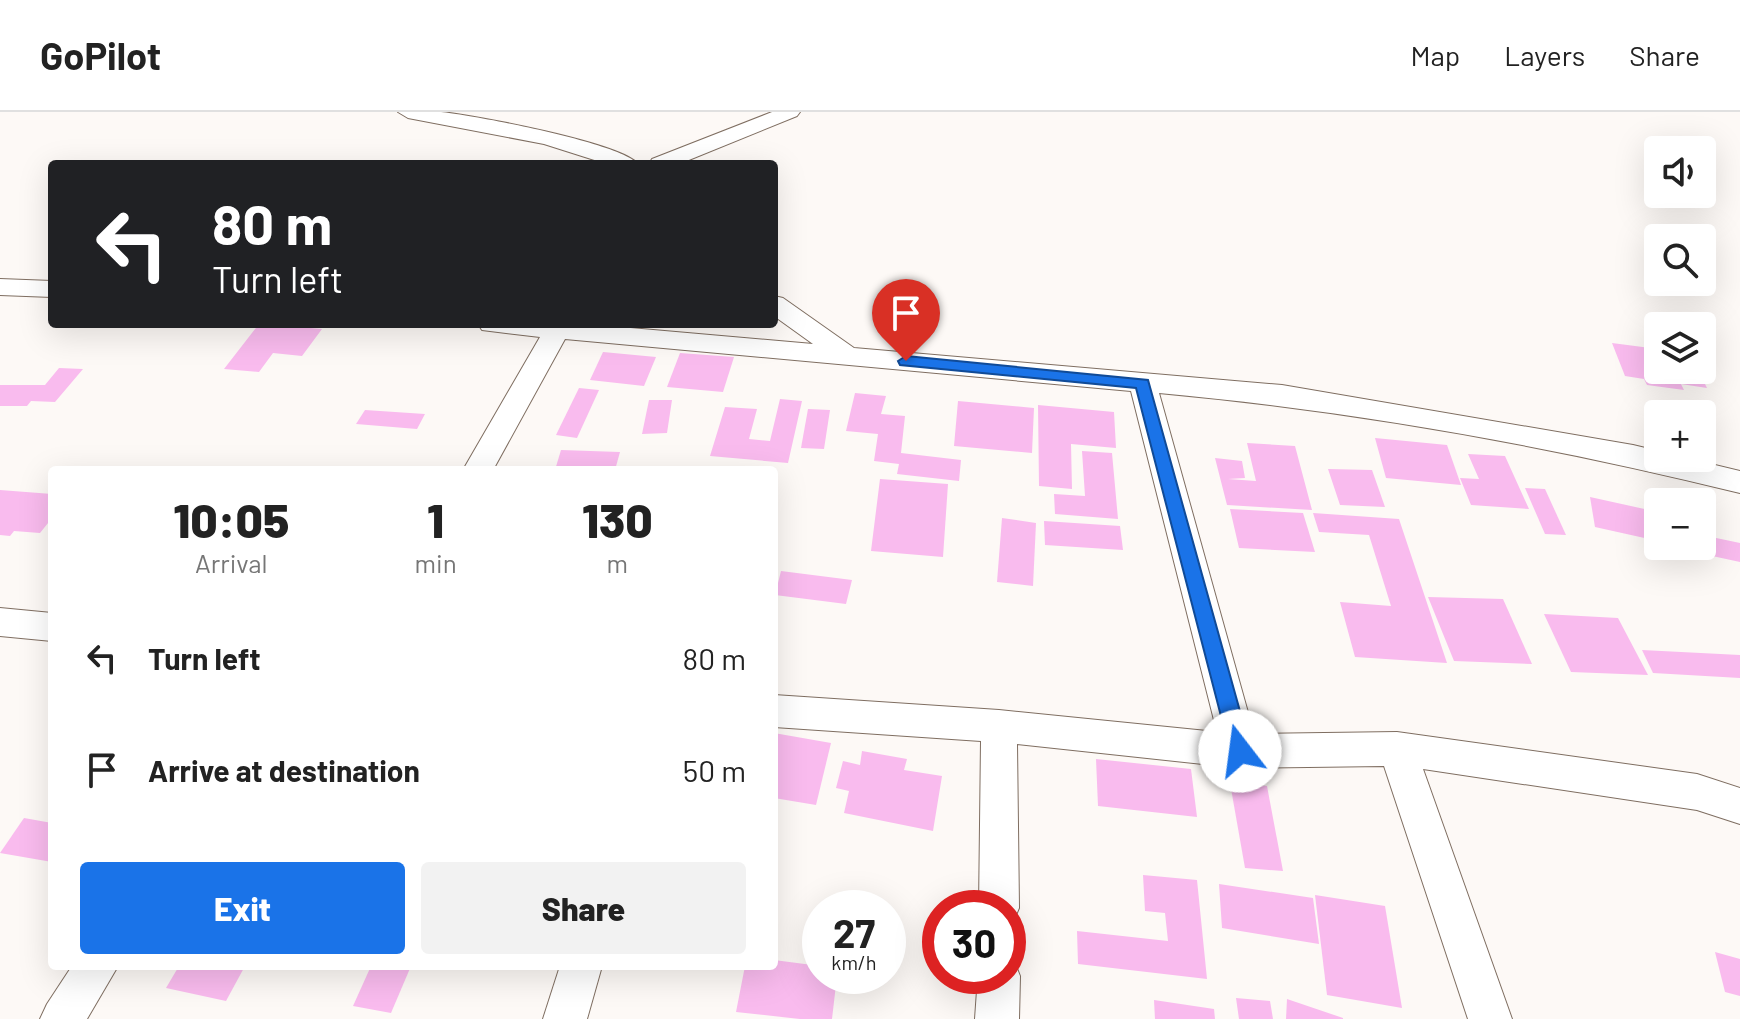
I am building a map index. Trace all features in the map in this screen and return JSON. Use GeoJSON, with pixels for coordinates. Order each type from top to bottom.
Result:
{"type":"FeatureCollection","features":[{"type":"Feature","properties":{"kind":"street"},"geometry":{"type":"LineString","coordinates":[[408,112],[514,133],[617,160]]}},
{"type":"Feature","properties":{"kind":"street"},"geometry":{"type":"LineString","coordinates":[[670,160],[790,112]]}},
{"type":"Feature","properties":{"kind":"street"},"geometry":{"type":"LineString","coordinates":[[0,287],[48,289]]}},
{"type":"Feature","properties":{"kind":"street"},"geometry":{"type":"LineString","coordinates":[[778,307],[847,355]]}},
{"type":"Feature","properties":{"kind":"street"},"geometry":{"type":"LineString","coordinates":[[480,466],[557,328],[1282,395],[1633,456],[1740,482]]}},
{"type":"Feature","properties":{"kind":"street"},"geometry":{"type":"LineString","coordinates":[[1143,384],[1240,751]]}},
{"type":"Feature","properties":{"kind":"street"},"geometry":{"type":"LineString","coordinates":[[0,622],[48,627]]}},
{"type":"Feature","properties":{"kind":"street"},"geometry":{"type":"LineString","coordinates":[[778,711],[999,726],[1240,751],[1397,749],[1697,792],[1740,806]]}},
{"type":"Feature","properties":{"kind":"street"},"geometry":{"type":"LineString","coordinates":[[999,726],[999,890]]}},
{"type":"Feature","properties":{"kind":"street"},"geometry":{"type":"LineString","coordinates":[[1397,749],[1490,1019]]}},
{"type":"Feature","properties":{"kind":"street"},"geometry":{"type":"LineString","coordinates":[[62,1019],[94,970]]}},
{"type":"Feature","properties":{"kind":"street"},"geometry":{"type":"LineString","coordinates":[[565,1019],[580,970]]}},
{"type":"Feature","properties":{"kind":"street"},"geometry":{"type":"LineString","coordinates":[[997,1019],[998,994]]}},
{"type":"Feature","properties":{"kind":"building"},"geometry":{"type":"Polygon","coordinates":[[[256,328],[322,329],[302,356],[273,353],[259,372],[224,369],[256,328]]]}},
{"type":"Feature","properties":{"kind":"building"},"geometry":{"type":"Polygon","coordinates":[[[1612,343],[1644,347],[1644,379],[1625,376],[1612,343]]]}},
{"type":"Feature","properties":{"kind":"building"},"geometry":{"type":"Polygon","coordinates":[[[603,352],[656,357],[644,386],[590,380],[603,352]]]}},
{"type":"Feature","properties":{"kind":"building"},"geometry":{"type":"Polygon","coordinates":[[[680,353],[734,357],[723,392],[667,387],[680,353]]]}},
{"type":"Feature","properties":{"kind":"building"},"geometry":{"type":"Polygon","coordinates":[[[59,368],[83,369],[55,402],[31,401],[27,406],[0,406],[0,385],[45,385],[59,368]]]}},
{"type":"Feature","properties":{"kind":"building"},"geometry":{"type":"Polygon","coordinates":[[[1681,384],[1684,390],[1647,385],[1681,384]]]}},
{"type":"Feature","properties":{"kind":"building"},"geometry":{"type":"Polygon","coordinates":[[[1681,384],[1705,384],[1707,388],[1681,384]]]}},
{"type":"Feature","properties":{"kind":"building"},"geometry":{"type":"Polygon","coordinates":[[[579,388],[599,390],[577,438],[556,435],[579,388]]]}},
{"type":"Feature","properties":{"kind":"building"},"geometry":{"type":"Polygon","coordinates":[[[855,393],[886,396],[881,414],[905,416],[901,453],[961,460],[959,481],[897,474],[899,464],[874,461],[878,434],[846,431],[855,393]]]}},
{"type":"Feature","properties":{"kind":"building"},"geometry":{"type":"Polygon","coordinates":[[[780,399],[802,401],[788,463],[710,456],[725,407],[757,409],[749,439],[770,441],[780,399]]]}},
{"type":"Feature","properties":{"kind":"building"},"geometry":{"type":"Polygon","coordinates":[[[649,400],[672,400],[667,433],[642,434],[649,400]]]}},
{"type":"Feature","properties":{"kind":"building"},"geometry":{"type":"Polygon","coordinates":[[[958,401],[1034,408],[1032,453],[954,446],[958,401]]]}},
{"type":"Feature","properties":{"kind":"building"},"geometry":{"type":"Polygon","coordinates":[[[1038,405],[1114,412],[1116,448],[1071,444],[1072,489],[1039,486],[1038,405]]]}},
{"type":"Feature","properties":{"kind":"building"},"geometry":{"type":"Polygon","coordinates":[[[808,409],[830,410],[824,449],[801,448],[808,409]]]}},
{"type":"Feature","properties":{"kind":"building"},"geometry":{"type":"Polygon","coordinates":[[[365,410],[425,414],[417,429],[356,424],[365,410]]]}},
{"type":"Feature","properties":{"kind":"building"},"geometry":{"type":"Polygon","coordinates":[[[1375,438],[1447,445],[1461,485],[1386,478],[1375,438]]]}},
{"type":"Feature","properties":{"kind":"building"},"geometry":{"type":"Polygon","coordinates":[[[1247,443],[1295,446],[1312,510],[1227,505],[1215,458],[1242,461],[1245,478],[1228,479],[1256,481],[1247,443]]]}},
{"type":"Feature","properties":{"kind":"building"},"geometry":{"type":"Polygon","coordinates":[[[561,450],[620,452],[616,466],[556,466],[561,450]]]}},
{"type":"Feature","properties":{"kind":"building"},"geometry":{"type":"Polygon","coordinates":[[[1082,451],[1112,453],[1118,519],[1055,514],[1054,494],[1085,496],[1082,451]]]}},
{"type":"Feature","properties":{"kind":"building"},"geometry":{"type":"Polygon","coordinates":[[[1468,454],[1505,456],[1529,509],[1471,505],[1460,478],[1479,479],[1468,454]]]}},
{"type":"Feature","properties":{"kind":"building"},"geometry":{"type":"Polygon","coordinates":[[[1328,469],[1372,470],[1385,507],[1340,505],[1328,469]]]}},
{"type":"Feature","properties":{"kind":"building"},"geometry":{"type":"Polygon","coordinates":[[[880,479],[948,484],[943,557],[871,551],[880,479]]]}},
{"type":"Feature","properties":{"kind":"building"},"geometry":{"type":"Polygon","coordinates":[[[1525,488],[1545,489],[1566,535],[1545,534],[1525,488]]]}},
{"type":"Feature","properties":{"kind":"building"},"geometry":{"type":"Polygon","coordinates":[[[0,490],[48,494],[48,523],[40,533],[14,531],[10,536],[0,535],[0,490]]]}},
{"type":"Feature","properties":{"kind":"building"},"geometry":{"type":"Polygon","coordinates":[[[1590,497],[1644,509],[1644,538],[1595,527],[1590,497]]]}},
{"type":"Feature","properties":{"kind":"building"},"geometry":{"type":"Polygon","coordinates":[[[1230,509],[1303,513],[1315,552],[1239,548],[1230,509]]]}},
{"type":"Feature","properties":{"kind":"building"},"geometry":{"type":"Polygon","coordinates":[[[1313,513],[1399,519],[1447,663],[1355,657],[1340,602],[1391,606],[1369,535],[1319,532],[1313,513]]]}},
{"type":"Feature","properties":{"kind":"building"},"geometry":{"type":"Polygon","coordinates":[[[1002,518],[1036,523],[1033,586],[997,582],[1002,518]]]}},
{"type":"Feature","properties":{"kind":"building"},"geometry":{"type":"Polygon","coordinates":[[[1044,521],[1120,526],[1123,550],[1045,545],[1044,521]]]}},
{"type":"Feature","properties":{"kind":"building"},"geometry":{"type":"Polygon","coordinates":[[[1716,538],[1740,543],[1740,562],[1716,557],[1716,538]]]}},
{"type":"Feature","properties":{"kind":"building"},"geometry":{"type":"Polygon","coordinates":[[[781,571],[852,580],[846,604],[778,595],[781,571]]]}},
{"type":"Feature","properties":{"kind":"building"},"geometry":{"type":"Polygon","coordinates":[[[1428,597],[1503,599],[1532,664],[1454,661],[1428,597]]]}},
{"type":"Feature","properties":{"kind":"building"},"geometry":{"type":"Polygon","coordinates":[[[1544,614],[1618,618],[1648,675],[1571,672],[1544,614]]]}},
{"type":"Feature","properties":{"kind":"building"},"geometry":{"type":"Polygon","coordinates":[[[1642,650],[1740,655],[1740,678],[1653,673],[1642,650]]]}},
{"type":"Feature","properties":{"kind":"building"},"geometry":{"type":"Polygon","coordinates":[[[778,734],[831,743],[816,805],[778,799],[778,734]]]}},
{"type":"Feature","properties":{"kind":"building"},"geometry":{"type":"Polygon","coordinates":[[[862,751],[907,759],[904,770],[942,776],[933,831],[844,813],[849,791],[836,788],[843,761],[860,765],[862,751]]]}},
{"type":"Feature","properties":{"kind":"building"},"geometry":{"type":"Polygon","coordinates":[[[1096,759],[1191,769],[1197,817],[1098,806],[1096,759]]]}},
{"type":"Feature","properties":{"kind":"building"},"geometry":{"type":"Polygon","coordinates":[[[1230,783],[1267,786],[1283,871],[1245,868],[1230,783]]]}},
{"type":"Feature","properties":{"kind":"building"},"geometry":{"type":"Polygon","coordinates":[[[24,818],[48,822],[48,861],[0,853],[24,818]]]}},
{"type":"Feature","properties":{"kind":"building"},"geometry":{"type":"Polygon","coordinates":[[[1143,875],[1197,880],[1207,979],[1078,964],[1077,931],[1168,941],[1165,913],[1145,911],[1143,875]]]}},
{"type":"Feature","properties":{"kind":"building"},"geometry":{"type":"Polygon","coordinates":[[[1219,884],[1313,898],[1319,944],[1222,928],[1219,884]]]}},
{"type":"Feature","properties":{"kind":"building"},"geometry":{"type":"Polygon","coordinates":[[[1315,895],[1385,906],[1402,1008],[1327,995],[1315,895]]]}},
{"type":"Feature","properties":{"kind":"building"},"geometry":{"type":"Polygon","coordinates":[[[1715,952],[1740,959],[1740,996],[1725,992],[1715,952]]]}},
{"type":"Feature","properties":{"kind":"building"},"geometry":{"type":"Polygon","coordinates":[[[778,961],[802,964],[802,994],[835,994],[832,1019],[736,1012],[744,970],[778,970],[778,961]]]}},
{"type":"Feature","properties":{"kind":"building"},"geometry":{"type":"Polygon","coordinates":[[[177,970],[243,970],[226,1001],[166,988],[177,970]]]}},
{"type":"Feature","properties":{"kind":"building"},"geometry":{"type":"Polygon","coordinates":[[[369,970],[409,970],[391,1013],[353,1006],[369,970]]]}},
{"type":"Feature","properties":{"kind":"building"},"geometry":{"type":"Polygon","coordinates":[[[1236,998],[1270,1001],[1273,1019],[1239,1019],[1236,998]]]}},
{"type":"Feature","properties":{"kind":"building"},"geometry":{"type":"Polygon","coordinates":[[[1287,999],[1343,1018],[1343,1019],[1286,1019],[1287,999]]]}},
{"type":"Feature","properties":{"kind":"building"},"geometry":{"type":"Polygon","coordinates":[[[1154,1000],[1214,1009],[1215,1019],[1155,1019],[1154,1000]]]}},
{"type":"Feature","properties":{"kind":"route"},"geometry":{"type":"LineString","coordinates":[[906,361],[1143,384],[1240,751]]}}]}
